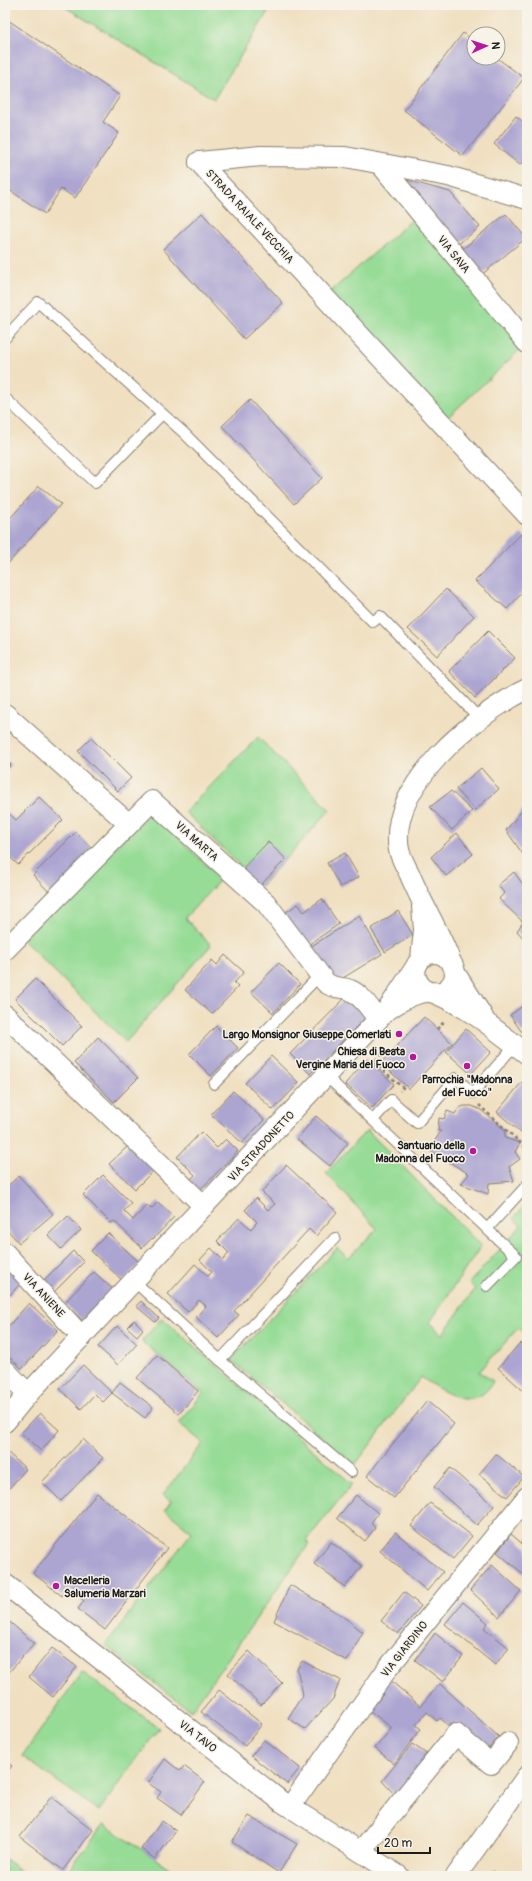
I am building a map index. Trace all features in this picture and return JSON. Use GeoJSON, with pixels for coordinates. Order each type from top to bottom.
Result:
{"type":"FeatureCollection","features":[{"type":"Feature","properties":{"kind":"street","name":"STRADA RAIALE VECCHIA"},"geometry":{"type":"LineString","coordinates":[[527,199],[448,176],[381,165],[345,157],[261,156],[199,162],[527,515]]}},
{"type":"Feature","properties":{"kind":"street","name":"VIA SAVA"},"geometry":{"type":"LineString","coordinates":[[381,165],[527,343]]}},
{"type":"Feature","properties":{"kind":"street","name":"VIA STRADONETTO"},"geometry":{"type":"LineString","coordinates":[[485,1021],[453,966],[436,927],[421,902],[399,851],[399,819],[413,787],[444,751],[480,718],[527,689]]}},
{"type":"Feature","properties":{"kind":"street"},"geometry":{"type":"LineString","coordinates":[[5,714],[129,824],[5,950]]}},
{"type":"Feature","properties":{"kind":"street","name":"VIA MARTA"},"geometry":{"type":"LineString","coordinates":[[129,824],[152,801],[266,903],[319,976],[334,988],[349,989],[383,1014]]}},
{"type":"Feature","properties":{"kind":"street","name":"VIA STRADONETTO"},"geometry":{"type":"LineString","coordinates":[[5,1422],[28,1394],[383,1014],[419,962],[424,930],[421,902]]}},
{"type":"Feature","properties":{"kind":"street"},"geometry":{"type":"LineString","coordinates":[[431,992],[439,993],[449,988],[455,978],[453,966],[444,955],[436,953],[428,954],[419,962],[415,970],[419,986],[431,992],[461,1005],[485,1021],[521,1049]]}},
{"type":"Feature","properties":{"kind":"street","name":"VIA STRADONETTO"},"geometry":{"type":"LineString","coordinates":[[383,1014],[407,999],[431,992]]}},
{"type":"Feature","properties":{"kind":"street"},"geometry":{"type":"LineString","coordinates":[[5,1015],[204,1206]]}},
{"type":"Feature","properties":{"kind":"street","name":"VIA ANIENE"},"geometry":{"type":"LineString","coordinates":[[5,1253],[82,1337]]}},
{"type":"Feature","properties":{"kind":"street"},"geometry":{"type":"LineString","coordinates":[[5,1370],[28,1394]]}},
{"type":"Feature","properties":{"kind":"street","name":"VIA GIARDINO"},"geometry":{"type":"LineString","coordinates":[[290,1807],[388,1668],[527,1497]]}},
{"type":"Feature","properties":{"kind":"street","name":"VIA TAVO"},"geometry":{"type":"LineString","coordinates":[[5,1584],[290,1807],[361,1851],[393,1874]]}},
{"type":"Feature","properties":{"kind":"street"},"geometry":{"type":"LineString","coordinates":[[361,1851],[456,1734],[491,1764],[508,1743]]}},
{"type":"Feature","properties":{"kind":"street"},"geometry":{"type":"LineString","coordinates":[[456,1876],[527,1776]]}},
{"type":"Feature","properties":{"kind":"lane"},"geometry":{"type":"LineString","coordinates":[[5,338],[38,302],[184,433],[373,622],[380,616],[480,718]]}},
{"type":"Feature","properties":{"kind":"lane"},"geometry":{"type":"LineString","coordinates":[[5,398],[95,483],[162,414]]}},
{"type":"Feature","properties":{"kind":"lane"},"geometry":{"type":"LineString","coordinates":[[214,1084],[319,976]]}},
{"type":"Feature","properties":{"kind":"lane"},"geometry":{"type":"LineString","coordinates":[[373,1120],[392,1100],[417,1123],[456,1078],[473,1094],[521,1049]]}},
{"type":"Feature","properties":{"kind":"lane"},"geometry":{"type":"LineString","coordinates":[[326,1076],[516,1256],[487,1286]]}},
{"type":"Feature","properties":{"kind":"lane"},"geometry":{"type":"LineString","coordinates":[[487,1229],[527,1185]]}},
{"type":"Feature","properties":{"kind":"lane"},"geometry":{"type":"LineString","coordinates":[[220,1360],[335,1238]]}},
{"type":"Feature","properties":{"kind":"lane"},"geometry":{"type":"LineString","coordinates":[[134,1281],[220,1360],[351,1472]]}},
{"type":"Feature","properties":{"kind":"path"},"geometry":{"type":"LineString","coordinates":[[437,1029],[445,1021]]}},
{"type":"Feature","properties":{"kind":"path"},"geometry":{"type":"LineString","coordinates":[[382,1054],[374,1062],[403,1088],[392,1100]]}},
{"type":"Feature","properties":{"kind":"path"},"geometry":{"type":"LineString","coordinates":[[473,1094],[473,1100],[527,1149]]}},
{"type":"Feature","properties":{"kind":"green space"},"geometry":{"type":"Polygon","coordinates":[[[62,5],[272,5],[214,99],[62,5]]]}},
{"type":"Feature","properties":{"kind":"green space"},"geometry":{"type":"Polygon","coordinates":[[[415,217],[523,347],[447,418],[328,294],[415,217]]]}},
{"type":"Feature","properties":{"kind":"green space"},"geometry":{"type":"Polygon","coordinates":[[[258,737],[330,810],[261,886],[185,812],[258,737]]]}},
{"type":"Feature","properties":{"kind":"green space"},"geometry":{"type":"Polygon","coordinates":[[[151,812],[221,879],[185,918],[211,945],[126,1042],[23,940],[151,812]]]}},
{"type":"Feature","properties":{"kind":"green space"},"geometry":{"type":"Polygon","coordinates":[[[367,1130],[481,1246],[430,1322],[442,1335],[475,1289],[469,1283],[521,1226],[514,1218],[527,1203],[527,1335],[518,1328],[479,1372],[493,1381],[486,1391],[478,1396],[469,1398],[449,1394],[421,1377],[355,1465],[231,1360],[337,1248],[348,1258],[377,1229],[326,1173],[367,1130]]]}},
{"type":"Feature","properties":{"kind":"green space"},"geometry":{"type":"Polygon","coordinates":[[[162,1318],[352,1484],[306,1541],[309,1544],[191,1711],[105,1645],[192,1532],[165,1510],[171,1501],[163,1495],[203,1443],[179,1423],[203,1393],[142,1341],[162,1318]]]}},
{"type":"Feature","properties":{"kind":"green space"},"geometry":{"type":"Polygon","coordinates":[[[82,1672],[159,1728],[99,1811],[22,1756],[82,1672]]]}},
{"type":"Feature","properties":{"kind":"green space"},"geometry":{"type":"Polygon","coordinates":[[[104,1824],[181,1876],[64,1876],[104,1824]]]}},
{"type":"Feature","properties":{"kind":"green space"},"geometry":{"type":"Polygon","coordinates":[[[5,1859],[27,1876],[5,1876],[5,1859]]]}},
{"type":"Feature","properties":{"kind":"building"},"geometry":{"type":"Polygon","coordinates":[[[5,18],[120,96],[103,122],[119,133],[75,198],[61,189],[45,214],[5,187],[5,18]]]}},
{"type":"Feature","properties":{"kind":"building"},"geometry":{"type":"Polygon","coordinates":[[[463,33],[466,35],[466,66],[506,66],[506,65],[524,78],[463,156],[404,110],[463,33]]]}},
{"type":"Feature","properties":{"kind":"building"},"geometry":{"type":"Polygon","coordinates":[[[516,116],[527,125],[527,156],[520,165],[494,144],[516,116]]]}},
{"type":"Feature","properties":{"kind":"building"},"geometry":{"type":"Polygon","coordinates":[[[406,180],[450,192],[480,227],[456,246],[406,180]]]}},
{"type":"Feature","properties":{"kind":"building"},"geometry":{"type":"Polygon","coordinates":[[[202,213],[283,303],[244,339],[163,249],[202,213]]]}},
{"type":"Feature","properties":{"kind":"building"},"geometry":{"type":"Polygon","coordinates":[[[506,214],[526,238],[480,276],[460,251],[506,214]]]}},
{"type":"Feature","properties":{"kind":"building"},"geometry":{"type":"Polygon","coordinates":[[[250,400],[322,478],[294,504],[222,426],[250,400]]]}},
{"type":"Feature","properties":{"kind":"building"},"geometry":{"type":"Polygon","coordinates":[[[39,486],[61,504],[5,567],[5,524],[39,486]]]}},
{"type":"Feature","properties":{"kind":"building"},"geometry":{"type":"Polygon","coordinates":[[[521,534],[527,539],[527,588],[507,609],[475,581],[521,534]]]}},
{"type":"Feature","properties":{"kind":"building"},"geometry":{"type":"Polygon","coordinates":[[[446,589],[474,616],[437,656],[408,629],[446,589]]]}},
{"type":"Feature","properties":{"kind":"building"},"geometry":{"type":"Polygon","coordinates":[[[488,631],[515,658],[475,698],[449,671],[488,631]]]}},
{"type":"Feature","properties":{"kind":"building"},"geometry":{"type":"Polygon","coordinates":[[[91,738],[131,778],[118,791],[78,751],[91,738]]]}},
{"type":"Feature","properties":{"kind":"building"},"geometry":{"type":"Polygon","coordinates":[[[5,759],[11,765],[5,771],[5,759]]]}},
{"type":"Feature","properties":{"kind":"building"},"geometry":{"type":"Polygon","coordinates":[[[481,768],[499,789],[475,810],[456,789],[481,768]]]}},
{"type":"Feature","properties":{"kind":"building"},"geometry":{"type":"Polygon","coordinates":[[[451,791],[472,811],[452,830],[430,807],[451,791]]]}},
{"type":"Feature","properties":{"kind":"building"},"geometry":{"type":"Polygon","coordinates":[[[39,797],[63,820],[18,865],[5,852],[5,810],[16,820],[39,797]]]}},
{"type":"Feature","properties":{"kind":"building"},"geometry":{"type":"Polygon","coordinates":[[[525,807],[527,810],[527,860],[506,830],[525,807]]]}},
{"type":"Feature","properties":{"kind":"building"},"geometry":{"type":"Polygon","coordinates":[[[76,832],[96,853],[52,895],[33,875],[76,832]]]}},
{"type":"Feature","properties":{"kind":"building"},"geometry":{"type":"Polygon","coordinates":[[[457,833],[473,854],[446,876],[431,857],[457,833]]]}},
{"type":"Feature","properties":{"kind":"building"},"geometry":{"type":"Polygon","coordinates":[[[268,842],[286,859],[257,889],[240,871],[268,842]]]}},
{"type":"Feature","properties":{"kind":"building"},"geometry":{"type":"Polygon","coordinates":[[[345,853],[359,877],[340,887],[327,863],[345,853]]]}},
{"type":"Feature","properties":{"kind":"building"},"geometry":{"type":"Polygon","coordinates":[[[514,872],[527,890],[526,941],[517,931],[523,922],[499,899],[504,893],[498,885],[514,872]]]}},
{"type":"Feature","properties":{"kind":"building"},"geometry":{"type":"Polygon","coordinates":[[[322,899],[339,924],[305,947],[283,914],[298,904],[304,912],[322,899]]]}},
{"type":"Feature","properties":{"kind":"building"},"geometry":{"type":"Polygon","coordinates":[[[398,911],[413,935],[385,952],[371,929],[398,911]]]}},
{"type":"Feature","properties":{"kind":"building"},"geometry":{"type":"Polygon","coordinates":[[[359,916],[382,954],[333,984],[310,947],[359,916]]]}},
{"type":"Feature","properties":{"kind":"building"},"geometry":{"type":"Polygon","coordinates":[[[225,955],[244,972],[234,983],[238,987],[212,1014],[185,990],[212,960],[217,965],[225,955]]]}},
{"type":"Feature","properties":{"kind":"building"},"geometry":{"type":"Polygon","coordinates":[[[279,963],[300,984],[273,1013],[251,992],[279,963]]]}},
{"type":"Feature","properties":{"kind":"building"},"geometry":{"type":"Polygon","coordinates":[[[35,979],[82,1026],[62,1046],[15,999],[35,979]]]}},
{"type":"Feature","properties":{"kind":"building"},"geometry":{"type":"Polygon","coordinates":[[[346,997],[366,1017],[310,1074],[290,1054],[346,997]]]}},
{"type":"Feature","properties":{"kind":"building"},"geometry":{"type":"Polygon","coordinates":[[[527,1003],[527,1033],[521,1031],[510,1015],[527,1003]]]}},
{"type":"Feature","properties":{"kind":"building","name":"Chiesa di Beata Vergine Maria del Fuoco"},"geometry":{"type":"Polygon","coordinates":[[[424,1017],[452,1043],[409,1089],[381,1063],[424,1017]]]}},
{"type":"Feature","properties":{"kind":"building"},"geometry":{"type":"Polygon","coordinates":[[[216,1026],[238,1048],[211,1076],[189,1054],[216,1026]]]}},
{"type":"Feature","properties":{"kind":"building"},"geometry":{"type":"Polygon","coordinates":[[[466,1029],[491,1052],[471,1074],[446,1052],[466,1029]]]}},
{"type":"Feature","properties":{"kind":"building"},"geometry":{"type":"Polygon","coordinates":[[[98,1037],[138,1078],[114,1102],[74,1063],[98,1037]]]}},
{"type":"Feature","properties":{"kind":"building"},"geometry":{"type":"Polygon","coordinates":[[[271,1056],[299,1083],[273,1110],[245,1083],[271,1056]]]}},
{"type":"Feature","properties":{"kind":"building"},"geometry":{"type":"Polygon","coordinates":[[[367,1059],[394,1084],[372,1108],[345,1084],[367,1059]]]}},
{"type":"Feature","properties":{"kind":"building"},"geometry":{"type":"Polygon","coordinates":[[[522,1082],[527,1086],[527,1138],[497,1112],[522,1082]]]}},
{"type":"Feature","properties":{"kind":"building"},"geometry":{"type":"Polygon","coordinates":[[[233,1091],[264,1120],[242,1143],[211,1114],[233,1091]]]}},
{"type":"Feature","properties":{"kind":"building","name":"Santuario della Madonna del Fuoco"},"geometry":{"type":"Polygon","coordinates":[[[464,1106],[472,1106],[481,1110],[505,1130],[505,1138],[520,1143],[515,1152],[520,1159],[509,1167],[514,1181],[489,1183],[488,1194],[461,1184],[469,1174],[429,1150],[441,1131],[438,1131],[439,1118],[444,1119],[447,1111],[455,1114],[459,1108],[464,1106]]]}},
{"type":"Feature","properties":{"kind":"building"},"geometry":{"type":"Polygon","coordinates":[[[316,1116],[348,1143],[330,1166],[297,1139],[316,1116]]]}},
{"type":"Feature","properties":{"kind":"building"},"geometry":{"type":"Polygon","coordinates":[[[201,1132],[217,1148],[226,1139],[238,1151],[199,1191],[189,1181],[195,1175],[177,1157],[201,1132]]]}},
{"type":"Feature","properties":{"kind":"building"},"geometry":{"type":"Polygon","coordinates":[[[129,1145],[154,1170],[135,1189],[109,1164],[129,1145]]]}},
{"type":"Feature","properties":{"kind":"building"},"geometry":{"type":"Polygon","coordinates":[[[286,1165],[337,1212],[316,1236],[309,1229],[234,1311],[239,1315],[218,1338],[196,1317],[206,1306],[199,1300],[188,1312],[168,1294],[195,1264],[208,1276],[212,1272],[200,1260],[211,1248],[223,1260],[229,1253],[217,1241],[239,1218],[251,1229],[257,1222],[245,1210],[256,1198],[268,1210],[275,1204],[262,1192],[286,1165]]]}},
{"type":"Feature","properties":{"kind":"building"},"geometry":{"type":"Polygon","coordinates":[[[103,1175],[131,1203],[124,1211],[133,1220],[147,1205],[151,1209],[158,1202],[174,1217],[142,1248],[114,1221],[111,1223],[83,1195],[103,1175]]]}},
{"type":"Feature","properties":{"kind":"building"},"geometry":{"type":"Polygon","coordinates":[[[19,1176],[53,1214],[19,1243],[5,1227],[5,1188],[19,1176]]]}},
{"type":"Feature","properties":{"kind":"building"},"geometry":{"type":"Polygon","coordinates":[[[68,1216],[81,1230],[61,1249],[48,1235],[68,1216]]]}},
{"type":"Feature","properties":{"kind":"building"},"geometry":{"type":"Polygon","coordinates":[[[108,1233],[140,1263],[123,1281],[91,1251],[108,1233]]]}},
{"type":"Feature","properties":{"kind":"building"},"geometry":{"type":"Polygon","coordinates":[[[73,1251],[84,1262],[54,1292],[43,1281],[73,1251]]]}},
{"type":"Feature","properties":{"kind":"building"},"geometry":{"type":"Polygon","coordinates":[[[7,1267],[22,1282],[8,1297],[5,1294],[5,1268],[7,1267]]]}},
{"type":"Feature","properties":{"kind":"building"},"geometry":{"type":"Polygon","coordinates":[[[94,1272],[115,1291],[85,1323],[64,1303],[94,1272]]]}},
{"type":"Feature","properties":{"kind":"building"},"geometry":{"type":"Polygon","coordinates":[[[141,1301],[159,1318],[155,1322],[136,1306],[141,1301]]]}},
{"type":"Feature","properties":{"kind":"building"},"geometry":{"type":"Polygon","coordinates":[[[29,1303],[58,1330],[22,1369],[5,1353],[5,1330],[29,1303]]]}},
{"type":"Feature","properties":{"kind":"building"},"geometry":{"type":"Polygon","coordinates":[[[134,1320],[143,1329],[137,1336],[127,1327],[134,1320]]]}},
{"type":"Feature","properties":{"kind":"building"},"geometry":{"type":"Polygon","coordinates":[[[117,1326],[137,1344],[118,1365],[98,1347],[117,1326]]]}},
{"type":"Feature","properties":{"kind":"building"},"geometry":{"type":"Polygon","coordinates":[[[520,1343],[527,1349],[527,1394],[498,1368],[520,1343]]]}},
{"type":"Feature","properties":{"kind":"building"},"geometry":{"type":"Polygon","coordinates":[[[157,1355],[198,1391],[179,1414],[137,1378],[157,1355]]]}},
{"type":"Feature","properties":{"kind":"building"},"geometry":{"type":"Polygon","coordinates":[[[83,1365],[112,1393],[103,1402],[95,1394],[81,1409],[60,1389],[83,1365]]]}},
{"type":"Feature","properties":{"kind":"building"},"geometry":{"type":"Polygon","coordinates":[[[120,1382],[153,1407],[145,1418],[112,1393],[120,1382]]]}},
{"type":"Feature","properties":{"kind":"building"},"geometry":{"type":"Polygon","coordinates":[[[427,1401],[454,1424],[394,1498],[367,1476],[427,1401]]]}},
{"type":"Feature","properties":{"kind":"building"},"geometry":{"type":"Polygon","coordinates":[[[40,1413],[59,1430],[41,1451],[21,1433],[40,1413]]]}},
{"type":"Feature","properties":{"kind":"building"},"geometry":{"type":"Polygon","coordinates":[[[83,1439],[103,1458],[61,1501],[42,1482],[83,1439]]]}},
{"type":"Feature","properties":{"kind":"building"},"geometry":{"type":"Polygon","coordinates":[[[7,1452],[26,1469],[5,1493],[5,1454],[7,1452]]]}},
{"type":"Feature","properties":{"kind":"building"},"geometry":{"type":"Polygon","coordinates":[[[496,1454],[524,1477],[507,1497],[479,1474],[496,1454]]]}},
{"type":"Feature","properties":{"kind":"building"},"geometry":{"type":"Polygon","coordinates":[[[450,1468],[494,1506],[477,1525],[434,1487],[450,1468]]]}},
{"type":"Feature","properties":{"kind":"building"},"geometry":{"type":"Polygon","coordinates":[[[97,1493],[167,1548],[105,1630],[78,1609],[84,1601],[68,1588],[62,1596],[33,1573],[97,1493]]]}},
{"type":"Feature","properties":{"kind":"building"},"geometry":{"type":"Polygon","coordinates":[[[356,1495],[378,1513],[371,1523],[375,1528],[365,1541],[337,1518],[356,1495]]]}},
{"type":"Feature","properties":{"kind":"building"},"geometry":{"type":"Polygon","coordinates":[[[430,1503],[472,1536],[453,1559],[411,1526],[430,1503]]]}},
{"type":"Feature","properties":{"kind":"building"},"geometry":{"type":"Polygon","coordinates":[[[395,1532],[443,1572],[427,1591],[380,1551],[395,1532]]]}},
{"type":"Feature","properties":{"kind":"building"},"geometry":{"type":"Polygon","coordinates":[[[511,1534],[527,1548],[527,1577],[497,1552],[511,1534]]]}},
{"type":"Feature","properties":{"kind":"building"},"geometry":{"type":"Polygon","coordinates":[[[331,1542],[362,1566],[345,1587],[314,1564],[331,1542]]]}},
{"type":"Feature","properties":{"kind":"building"},"geometry":{"type":"Polygon","coordinates":[[[492,1565],[521,1591],[499,1617],[470,1590],[492,1565]]]}},
{"type":"Feature","properties":{"kind":"building"},"geometry":{"type":"Polygon","coordinates":[[[290,1585],[341,1615],[363,1632],[347,1661],[274,1621],[290,1585]]]}},
{"type":"Feature","properties":{"kind":"building"},"geometry":{"type":"Polygon","coordinates":[[[404,1592],[421,1606],[398,1634],[381,1621],[404,1592]]]}},
{"type":"Feature","properties":{"kind":"building"},"geometry":{"type":"Polygon","coordinates":[[[463,1602],[488,1623],[484,1628],[509,1648],[495,1665],[445,1624],[463,1602]]]}},
{"type":"Feature","properties":{"kind":"building"},"geometry":{"type":"Polygon","coordinates":[[[5,1618],[34,1643],[5,1677],[5,1618]]]}},
{"type":"Feature","properties":{"kind":"building"},"geometry":{"type":"Polygon","coordinates":[[[435,1633],[463,1656],[443,1682],[415,1660],[435,1633]]]}},
{"type":"Feature","properties":{"kind":"building"},"geometry":{"type":"Polygon","coordinates":[[[52,1648],[77,1667],[53,1697],[29,1677],[52,1648]]]}},
{"type":"Feature","properties":{"kind":"building"},"geometry":{"type":"Polygon","coordinates":[[[249,1651],[282,1683],[261,1705],[228,1674],[249,1651]]]}},
{"type":"Feature","properties":{"kind":"building"},"geometry":{"type":"Polygon","coordinates":[[[302,1661],[340,1680],[333,1699],[305,1729],[288,1718],[303,1694],[297,1669],[302,1661]]]}},
{"type":"Feature","properties":{"kind":"building"},"geometry":{"type":"Polygon","coordinates":[[[390,1680],[420,1706],[440,1684],[499,1737],[487,1750],[457,1723],[452,1729],[440,1718],[437,1721],[427,1712],[416,1725],[421,1729],[394,1764],[375,1748],[392,1728],[370,1711],[384,1693],[381,1691],[390,1680]]]}},
{"type":"Feature","properties":{"kind":"building"},"geometry":{"type":"Polygon","coordinates":[[[219,1690],[262,1724],[245,1746],[201,1712],[219,1690]]]}},
{"type":"Feature","properties":{"kind":"building"},"geometry":{"type":"Polygon","coordinates":[[[264,1740],[300,1768],[287,1784],[251,1756],[264,1740]]]}},
{"type":"Feature","properties":{"kind":"building"},"geometry":{"type":"Polygon","coordinates":[[[412,1744],[431,1757],[397,1797],[382,1781],[412,1744]]]}},
{"type":"Feature","properties":{"kind":"building"},"geometry":{"type":"Polygon","coordinates":[[[165,1759],[180,1771],[184,1766],[205,1782],[181,1815],[157,1798],[161,1792],[148,1783],[165,1759]]]}},
{"type":"Feature","properties":{"kind":"building"},"geometry":{"type":"Polygon","coordinates":[[[5,1760],[12,1766],[5,1775],[5,1760]]]}},
{"type":"Feature","properties":{"kind":"building"},"geometry":{"type":"Polygon","coordinates":[[[51,1797],[93,1830],[63,1870],[20,1837],[51,1797]]]}},
{"type":"Feature","properties":{"kind":"building"},"geometry":{"type":"Polygon","coordinates":[[[249,1816],[297,1844],[279,1873],[232,1842],[249,1816]]]}},
{"type":"Feature","properties":{"kind":"building"},"geometry":{"type":"Polygon","coordinates":[[[162,1821],[176,1831],[155,1859],[141,1849],[162,1821]]]}},
{"type":"Feature","properties":{"kind":"building"},"geometry":{"type":"Polygon","coordinates":[[[493,1871],[502,1876],[490,1876],[493,1871]]]}},
{"type":"Feature","properties":{"kind":"place","name":"Largo Monsignor Giuseppe Comerlati"},"geometry":{"type":"Point","coordinates":[399,1034]}},
{"type":"Feature","properties":{"kind":"place","name":"Chiesa di Beata Vergine Maria del Fuoco"},"geometry":{"type":"Point","coordinates":[413,1057]}},
{"type":"Feature","properties":{"kind":"place","name":"Parrochia \"Madonna del Fuoco\""},"geometry":{"type":"Point","coordinates":[467,1066]}},
{"type":"Feature","properties":{"kind":"place","name":"Santuario della Madonna del Fuoco"},"geometry":{"type":"Point","coordinates":[473,1151]}},
{"type":"Feature","properties":{"kind":"place","name":"Macelleria Salumeria Marzari"},"geometry":{"type":"Point","coordinates":[56,1586]}}]}
